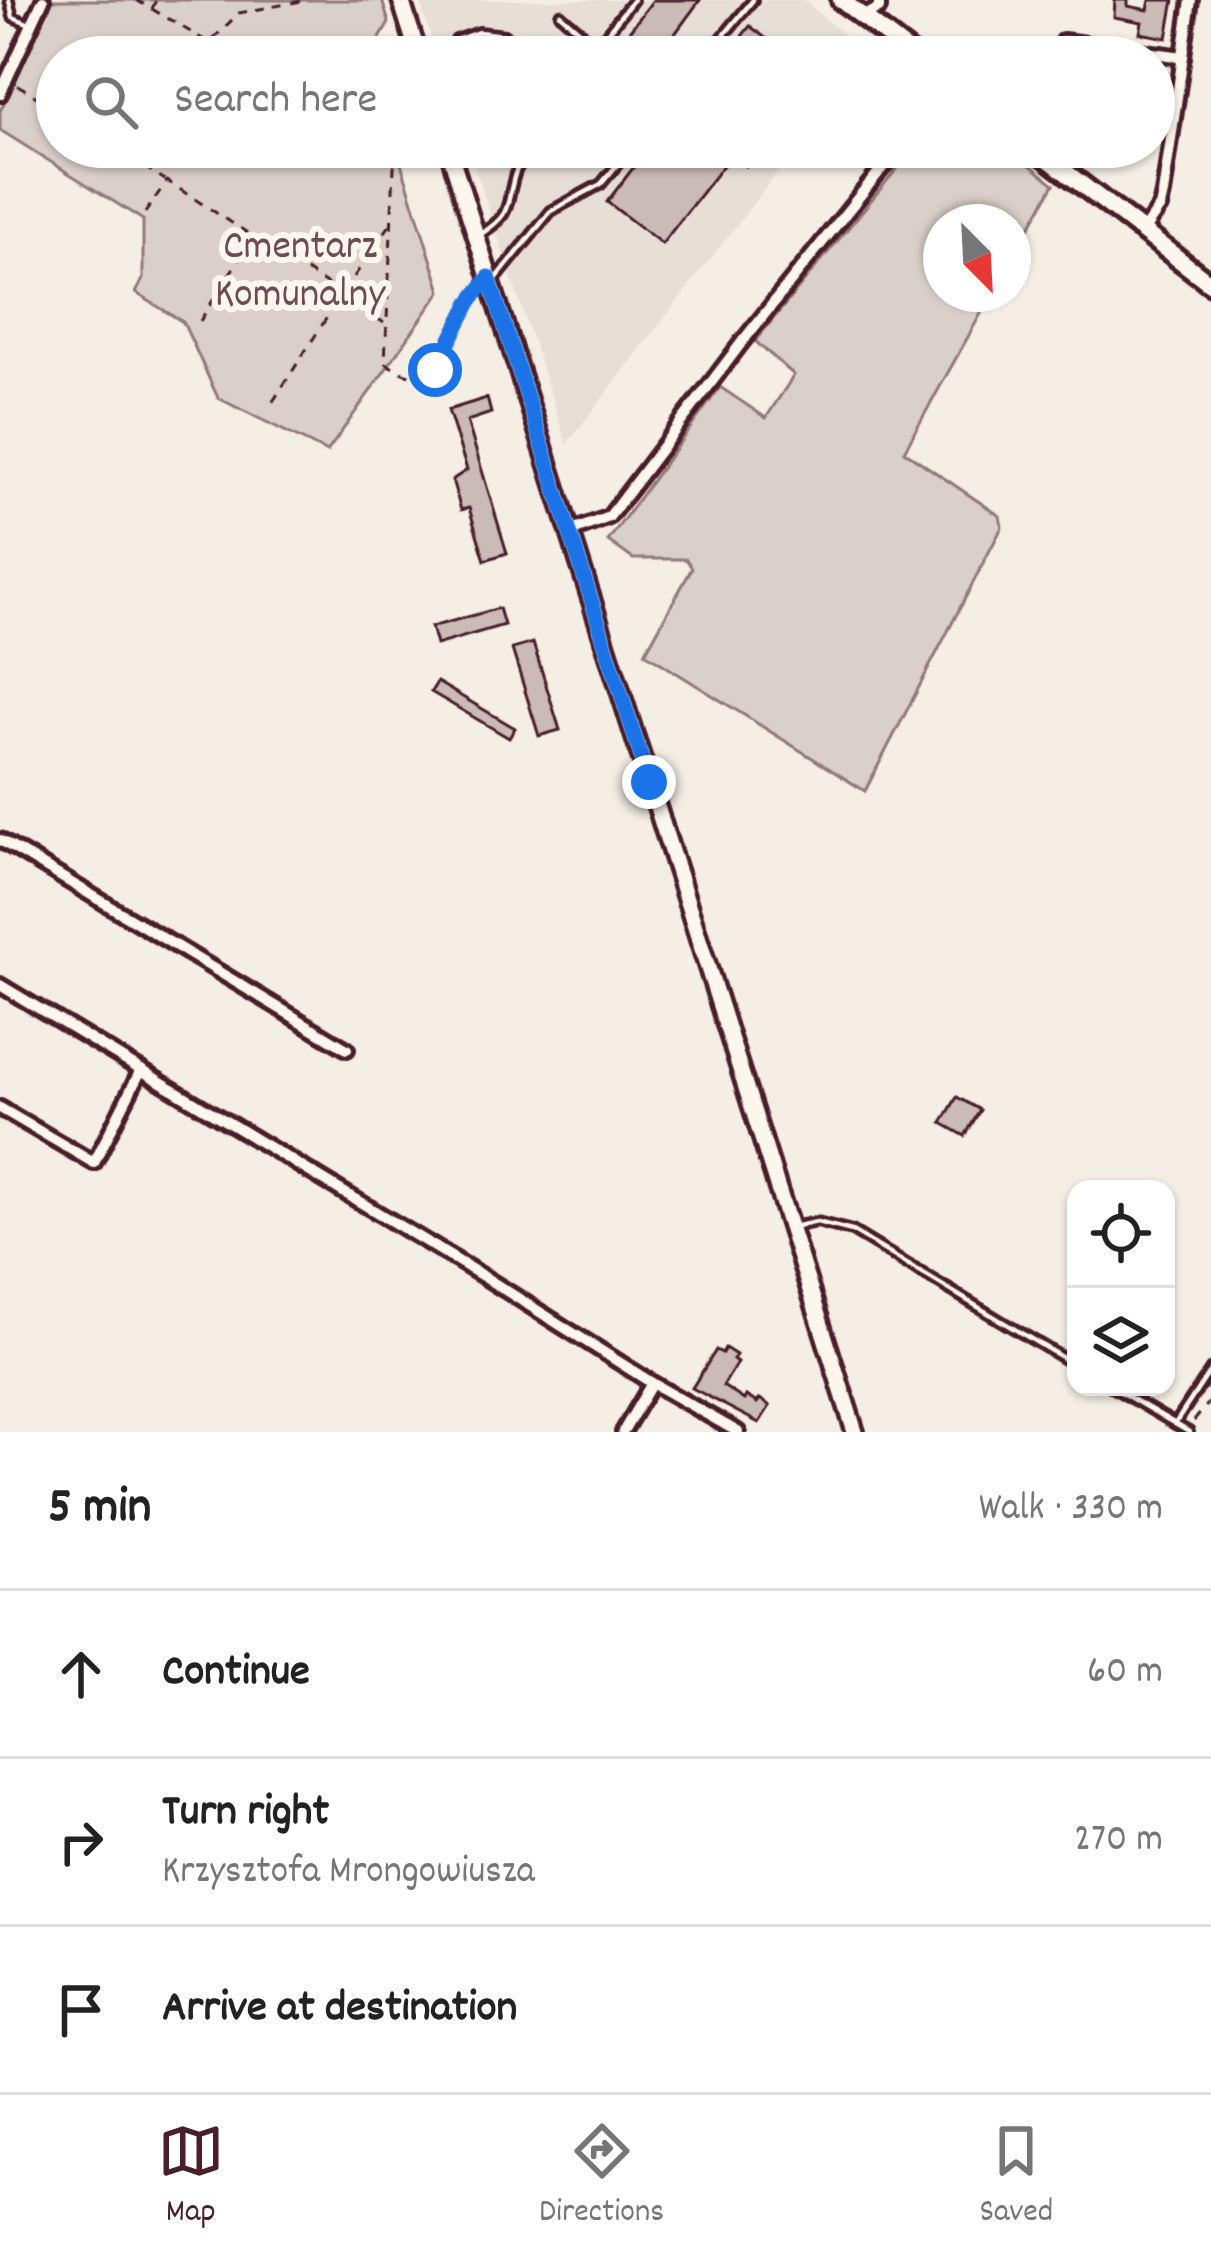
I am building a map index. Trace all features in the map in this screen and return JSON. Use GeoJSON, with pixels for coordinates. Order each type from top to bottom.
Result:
{"type":"FeatureCollection","features":[{"type":"Feature","properties":{"kind":"main road"},"geometry":{"type":"LineString","coordinates":[[401,0],[412,36]]}},
{"type":"Feature","properties":{"kind":"main road"},"geometry":{"type":"LineString","coordinates":[[841,0],[888,36]]}},
{"type":"Feature","properties":{"kind":"main road"},"geometry":{"type":"LineString","coordinates":[[455,168],[855,1432]]}},
{"type":"Feature","properties":{"kind":"main road"},"geometry":{"type":"LineString","coordinates":[[1060,168],[1211,284]]}},
{"type":"Feature","properties":{"kind":"street"},"geometry":{"type":"LineString","coordinates":[[0,94],[43,0]]}},
{"type":"Feature","properties":{"kind":"street"},"geometry":{"type":"LineString","coordinates":[[863,17],[879,8],[879,0]]}},
{"type":"Feature","properties":{"kind":"street"},"geometry":{"type":"LineString","coordinates":[[1175,109],[1191,0]]}},
{"type":"Feature","properties":{"kind":"street"},"geometry":{"type":"LineString","coordinates":[[1175,56],[1183,57]]}},
{"type":"Feature","properties":{"kind":"street"},"geometry":{"type":"LineString","coordinates":[[570,532],[609,518],[882,168]]}},
{"type":"Feature","properties":{"kind":"street"},"geometry":{"type":"LineString","coordinates":[[1143,231],[1160,207],[1166,168]]}},
{"type":"Feature","properties":{"kind":"street"},"geometry":{"type":"LineString","coordinates":[[0,840],[347,1049]]}},
{"type":"Feature","properties":{"kind":"street"},"geometry":{"type":"LineString","coordinates":[[0,985],[738,1432]]}},
{"type":"Feature","properties":{"kind":"street"},"geometry":{"type":"LineString","coordinates":[[0,1108],[94,1163],[141,1070]]}},
{"type":"Feature","properties":{"kind":"street"},"geometry":{"type":"LineString","coordinates":[[623,1432],[652,1383]]}},
{"type":"Feature","properties":{"kind":"lane"},"geometry":{"type":"LineString","coordinates":[[9,0],[13,16],[32,25]]}},
{"type":"Feature","properties":{"kind":"lane"},"geometry":{"type":"LineString","coordinates":[[605,36],[633,0]]}},
{"type":"Feature","properties":{"kind":"lane"},"geometry":{"type":"LineString","coordinates":[[723,36],[753,0]]}},
{"type":"Feature","properties":{"kind":"lane"},"geometry":{"type":"LineString","coordinates":[[560,14],[585,36]]}},
{"type":"Feature","properties":{"kind":"lane"},"geometry":{"type":"LineString","coordinates":[[468,36],[479,32],[504,36]]}},
{"type":"Feature","properties":{"kind":"lane"},"geometry":{"type":"LineString","coordinates":[[476,237],[499,223],[509,209],[517,168]]}},
{"type":"Feature","properties":{"kind":"lane"},"geometry":{"type":"LineString","coordinates":[[490,281],[551,211],[601,184],[614,168]]}},
{"type":"Feature","properties":{"kind":"lane"},"geometry":{"type":"LineString","coordinates":[[793,1227],[817,1222],[852,1231],[1067,1361]]}},
{"type":"Feature","properties":{"kind":"lane"},"geometry":{"type":"LineString","coordinates":[[1175,1424],[1211,1369]]}},
{"type":"Feature","properties":{"kind":"lane"},"geometry":{"type":"LineString","coordinates":[[1127,1396],[1189,1432]]}},
{"type":"Feature","properties":{"kind":"path"},"geometry":{"type":"LineString","coordinates":[[136,0],[197,36]]}},
{"type":"Feature","properties":{"kind":"path"},"geometry":{"type":"LineString","coordinates":[[152,9],[155,0]]}},
{"type":"Feature","properties":{"kind":"path"},"geometry":{"type":"LineString","coordinates":[[216,36],[239,13],[307,0]]}},
{"type":"Feature","properties":{"kind":"path"},"geometry":{"type":"LineString","coordinates":[[7,78],[36,97]]}},
{"type":"Feature","properties":{"kind":"path"},"geometry":{"type":"LineString","coordinates":[[147,168],[386,324]]}},
{"type":"Feature","properties":{"kind":"path"},"geometry":{"type":"LineString","coordinates":[[393,168],[385,362],[401,375],[415,377],[435,370],[470,302],[490,281]]}},
{"type":"Feature","properties":{"kind":"path"},"geometry":{"type":"LineString","coordinates":[[145,213],[167,181]]}},
{"type":"Feature","properties":{"kind":"path"},"geometry":{"type":"LineString","coordinates":[[272,404],[391,223]]}},
{"type":"Feature","properties":{"kind":"path"},"geometry":{"type":"LineString","coordinates":[[200,321],[254,237]]}},
{"type":"Feature","properties":{"kind":"path"},"geometry":{"type":"LineString","coordinates":[[1175,1424],[1192,1423],[1211,1400]]}},
{"type":"Feature","properties":{"kind":"shaded area"},"geometry":{"type":"Polygon","coordinates":[[[419,0],[804,0],[844,36],[431,36],[419,0]]]}},
{"type":"Feature","properties":{"kind":"shaded area"},"geometry":{"type":"Polygon","coordinates":[[[475,168],[781,168],[567,444],[475,168]]]}},
{"type":"Feature","properties":{"kind":"green space","name":"Cmentarz Komunalny"},"geometry":{"type":"Polygon","coordinates":[[[53,0],[382,0],[389,23],[381,36],[36,36],[36,153],[0,130],[0,111],[53,0]]]}},
{"type":"Feature","properties":{"kind":"green space","name":"Cmentarz Komunalny"},"geometry":{"type":"Polygon","coordinates":[[[60,168],[403,168],[441,291],[327,452],[218,398],[183,322],[136,293],[143,279],[143,220],[60,168]]]}},
{"type":"Feature","properties":{"kind":"green space"},"geometry":{"type":"Polygon","coordinates":[[[898,168],[1034,168],[1054,184],[1031,225],[1031,204],[923,204],[923,312],[982,312],[904,451],[1000,516],[1002,527],[865,791],[645,653],[692,568],[686,559],[633,559],[608,541],[720,387],[766,418],[794,375],[755,341],[898,168]]]}},
{"type":"Feature","properties":{"kind":"building"},"geometry":{"type":"Polygon","coordinates":[[[653,0],[700,0],[673,36],[627,34],[653,0]]]}},
{"type":"Feature","properties":{"kind":"building"},"geometry":{"type":"Polygon","coordinates":[[[1115,0],[1128,0],[1128,6],[1148,10],[1150,0],[1174,0],[1167,36],[1140,33],[1142,22],[1114,17],[1115,0]]]}},
{"type":"Feature","properties":{"kind":"building"},"geometry":{"type":"Polygon","coordinates":[[[750,26],[763,36],[742,36],[750,26]]]}},
{"type":"Feature","properties":{"kind":"building"},"geometry":{"type":"Polygon","coordinates":[[[633,168],[721,168],[662,244],[607,202],[633,168]]]}},
{"type":"Feature","properties":{"kind":"building"},"geometry":{"type":"Polygon","coordinates":[[[487,398],[491,413],[467,421],[507,553],[485,560],[469,508],[461,510],[452,480],[467,470],[448,410],[487,398]]]}},
{"type":"Feature","properties":{"kind":"building"},"geometry":{"type":"Polygon","coordinates":[[[499,608],[504,625],[436,645],[431,627],[499,608]]]}},
{"type":"Feature","properties":{"kind":"building"},"geometry":{"type":"Polygon","coordinates":[[[533,643],[560,730],[539,736],[512,649],[533,643]]]}},
{"type":"Feature","properties":{"kind":"building"},"geometry":{"type":"Polygon","coordinates":[[[437,682],[515,728],[509,738],[431,692],[437,682]]]}},
{"type":"Feature","properties":{"kind":"building"},"geometry":{"type":"Polygon","coordinates":[[[957,1097],[980,1110],[965,1136],[942,1123],[957,1097]]]}},
{"type":"Feature","properties":{"kind":"building"},"geometry":{"type":"Polygon","coordinates":[[[725,1348],[736,1355],[737,1363],[723,1386],[744,1400],[746,1396],[757,1403],[760,1399],[770,1406],[759,1423],[692,1388],[716,1350],[722,1353],[725,1348]]]}},
{"type":"Feature","properties":{"kind":"route"},"geometry":{"type":"LineString","coordinates":[[435,370],[458,322],[489,277],[649,782]]}}]}
